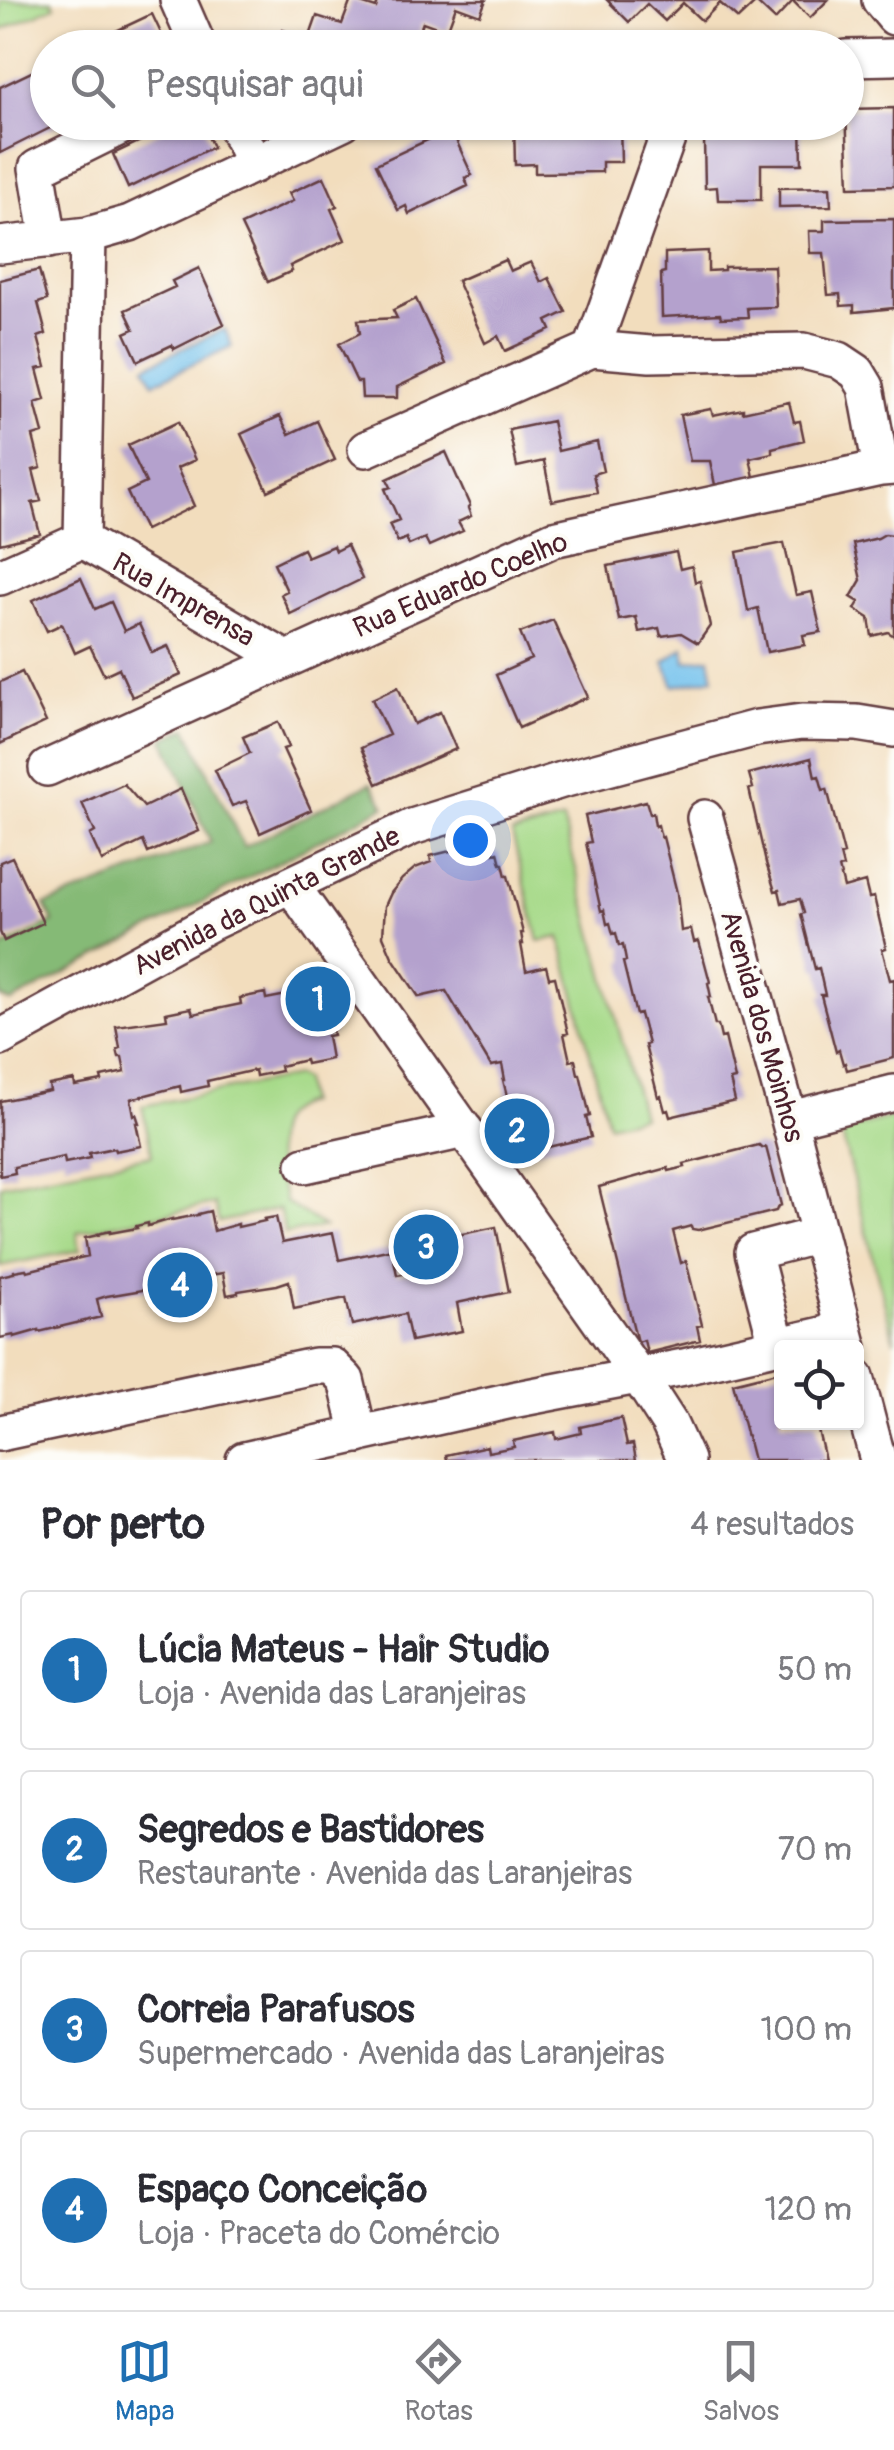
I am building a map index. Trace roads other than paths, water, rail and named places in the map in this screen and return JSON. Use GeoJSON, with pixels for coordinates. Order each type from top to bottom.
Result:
{"type":"FeatureCollection","features":[{"type":"Feature","properties":{"kind":"street"},"geometry":{"type":"LineString","coordinates":[[880,0],[894,18]]}},
{"type":"Feature","properties":{"kind":"street"},"geometry":{"type":"LineString","coordinates":[[187,3],[195,30]]}},
{"type":"Feature","properties":{"kind":"street"},"geometry":{"type":"LineString","coordinates":[[864,58],[894,57]]}},
{"type":"Feature","properties":{"kind":"street"},"geometry":{"type":"LineString","coordinates":[[49,240],[37,168],[94,140]]}},
{"type":"Feature","properties":{"kind":"street"},"geometry":{"type":"LineString","coordinates":[[242,140],[254,165]]}},
{"type":"Feature","properties":{"kind":"street"},"geometry":{"type":"LineString","coordinates":[[0,245],[88,235],[130,223],[306,140]]}},
{"type":"Feature","properties":{"kind":"street"},"geometry":{"type":"LineString","coordinates":[[592,349],[667,140]]}},
{"type":"Feature","properties":{"kind":"street"},"geometry":{"type":"LineString","coordinates":[[0,577],[82,540],[88,235]]}},
{"type":"Feature","properties":{"kind":"street"},"geometry":{"type":"LineString","coordinates":[[366,448],[592,349],[650,354],[804,350],[839,360],[858,372],[888,468]]}},
{"type":"Feature","properties":{"kind":"street","name":"Rua Eduardo Coelho"},"geometry":{"type":"LineString","coordinates":[[47,768],[553,538],[888,468]]}},
{"type":"Feature","properties":{"kind":"street","name":"Rua Imprensa"},"geometry":{"type":"LineString","coordinates":[[82,540],[286,659]]}},
{"type":"Feature","properties":{"kind":"street","name":"Avenida da Quinta Grande"},"geometry":{"type":"LineString","coordinates":[[0,1038],[212,922],[412,827],[562,780],[756,728],[802,722],[857,723],[894,729]]}},
{"type":"Feature","properties":{"kind":"street","name":"Avenida dos Moinhos"},"geometry":{"type":"LineString","coordinates":[[704,818],[846,1339]]}},
{"type":"Feature","properties":{"kind":"street"},"geometry":{"type":"LineString","coordinates":[[292,885],[638,1375],[670,1423],[686,1460]]}},
{"type":"Feature","properties":{"kind":"street"},"geometry":{"type":"LineString","coordinates":[[799,1117],[894,1093]]}},
{"type":"Feature","properties":{"kind":"street"},"geometry":{"type":"LineString","coordinates":[[305,1164],[465,1130]]}},
{"type":"Feature","properties":{"kind":"street"},"geometry":{"type":"LineString","coordinates":[[776,1340],[753,1252],[819,1235]]}},
{"type":"Feature","properties":{"kind":"street","name":"Avenida dos Moinhos"},"geometry":{"type":"LineString","coordinates":[[244,1460],[774,1346]]}},
{"type":"Feature","properties":{"kind":"street"},"geometry":{"type":"LineString","coordinates":[[0,1433],[314,1366],[332,1366],[346,1380],[359,1434]]}},
{"type":"Feature","properties":{"kind":"street"},"geometry":{"type":"LineString","coordinates":[[864,1407],[878,1460]]}},
{"type":"Feature","properties":{"kind":"water"},"geometry":{"type":"Polygon","coordinates":[[[225,329],[232,346],[153,383],[145,366],[225,329]]]}},
{"type":"Feature","properties":{"kind":"water"},"geometry":{"type":"Polygon","coordinates":[[[684,647],[686,661],[710,658],[714,678],[674,686],[664,662],[684,647]]]}},
{"type":"Feature","properties":{"kind":"place","name":"Lúcia Mateus - Hair Studio"},"geometry":{"type":"Point","coordinates":[318,999]}},
{"type":"Feature","properties":{"kind":"place","name":"Segredos e Bastidores"},"geometry":{"type":"Point","coordinates":[517,1131]}},
{"type":"Feature","properties":{"kind":"place","name":"Correia Parafusos"},"geometry":{"type":"Point","coordinates":[426,1247]}},
{"type":"Feature","properties":{"kind":"place","name":"Espaço Conceição"},"geometry":{"type":"Point","coordinates":[180,1285]}}]}
